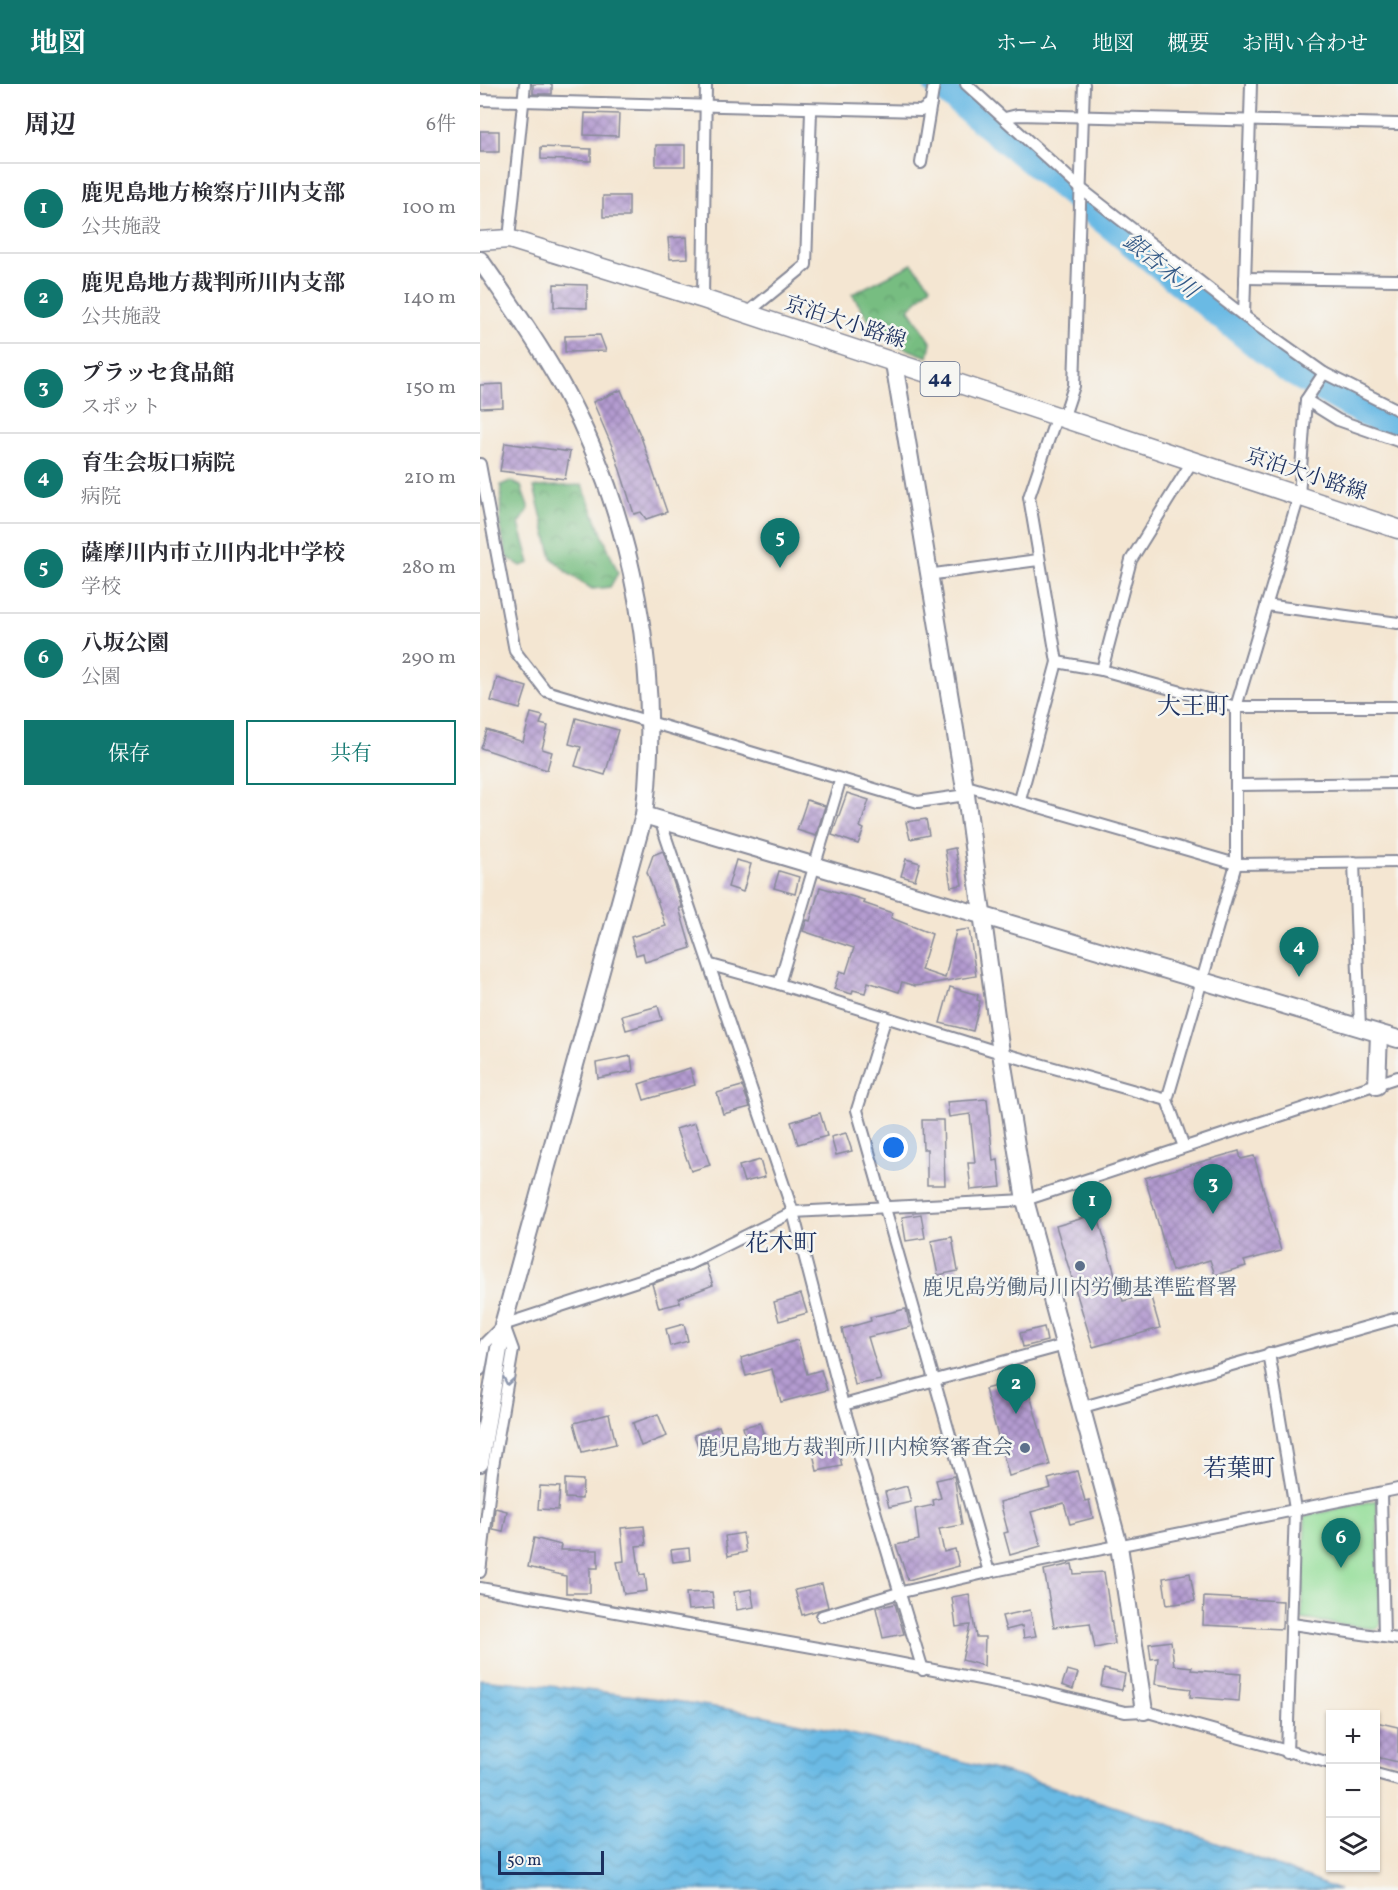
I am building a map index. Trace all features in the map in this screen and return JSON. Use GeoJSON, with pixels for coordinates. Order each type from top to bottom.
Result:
{"type":"FeatureCollection","features":[{"type":"Feature","properties":{"kind":"main road","name":"京泊大小路線"},"geometry":{"type":"LineString","coordinates":[[480,241],[509,239],[746,314],[1398,529]]}},
{"type":"Feature","properties":{"kind":"street"},"geometry":{"type":"LineString","coordinates":[[509,239],[525,84]]}},
{"type":"Feature","properties":{"kind":"street"},"geometry":{"type":"LineString","coordinates":[[703,300],[706,84]]}},
{"type":"Feature","properties":{"kind":"street"},"geometry":{"type":"LineString","coordinates":[[966,84],[1005,118],[1080,192],[1244,316],[1322,374],[1398,410]]}},
{"type":"Feature","properties":{"kind":"street"},"geometry":{"type":"LineString","coordinates":[[1020,800],[1057,662],[1038,561],[1029,497],[1074,386],[1084,84]]}},
{"type":"Feature","properties":{"kind":"street"},"geometry":{"type":"LineString","coordinates":[[1244,316],[1251,84]]}},
{"type":"Feature","properties":{"kind":"street"},"geometry":{"type":"LineString","coordinates":[[480,100],[921,111],[933,94]]}},
{"type":"Feature","properties":{"kind":"street"},"geometry":{"type":"LineString","coordinates":[[921,163],[933,94]]}},
{"type":"Feature","properties":{"kind":"street"},"geometry":{"type":"LineString","coordinates":[[746,314],[806,265],[811,110]]}},
{"type":"Feature","properties":{"kind":"street"},"geometry":{"type":"LineString","coordinates":[[1005,118],[1017,115],[1398,124]]}},
{"type":"Feature","properties":{"kind":"street"},"geometry":{"type":"LineString","coordinates":[[480,260],[557,377],[597,461],[630,564],[642,636],[649,722],[648,787],[652,818],[711,965],[793,1212],[843,1405],[902,1592],[923,1670]]}},
{"type":"Feature","properties":{"kind":"street"},"geometry":{"type":"LineString","coordinates":[[1245,278],[1398,280]]}},
{"type":"Feature","properties":{"kind":"street"},"geometry":{"type":"LineString","coordinates":[[894,363],[964,790],[1001,1053],[1025,1200],[1119,1546],[1144,1711]]}},
{"type":"Feature","properties":{"kind":"street"},"geometry":{"type":"LineString","coordinates":[[1184,1148],[1167,1100],[1236,864],[1236,707],[1299,496],[1307,398],[1322,374]]}},
{"type":"Feature","properties":{"kind":"street"},"geometry":{"type":"LineString","coordinates":[[1307,398],[1338,420],[1398,441]]}},
{"type":"Feature","properties":{"kind":"street"},"geometry":{"type":"LineString","coordinates":[[1102,670],[1131,561],[1193,460]]}},
{"type":"Feature","properties":{"kind":"street"},"geometry":{"type":"LineString","coordinates":[[480,464],[515,651],[546,691],[840,781],[918,802],[964,790],[1020,800],[1236,864],[1398,862]]}},
{"type":"Feature","properties":{"kind":"street"},"geometry":{"type":"LineString","coordinates":[[927,575],[1038,561]]}},
{"type":"Feature","properties":{"kind":"street"},"geometry":{"type":"LineString","coordinates":[[1266,605],[1398,623]]}},
{"type":"Feature","properties":{"kind":"street"},"geometry":{"type":"LineString","coordinates":[[1057,662],[1102,670],[1236,707],[1398,706]]}},
{"type":"Feature","properties":{"kind":"street"},"geometry":{"type":"LineString","coordinates":[[779,984],[840,781]]}},
{"type":"Feature","properties":{"kind":"street"},"geometry":{"type":"LineString","coordinates":[[1237,785],[1398,783]]}},
{"type":"Feature","properties":{"kind":"street"},"geometry":{"type":"LineString","coordinates":[[652,818],[1398,1039]]}},
{"type":"Feature","properties":{"kind":"street"},"geometry":{"type":"LineString","coordinates":[[480,1463],[503,1325],[652,818]]}},
{"type":"Feature","properties":{"kind":"street"},"geometry":{"type":"LineString","coordinates":[[1354,862],[1360,1028]]}},
{"type":"Feature","properties":{"kind":"street"},"geometry":{"type":"LineString","coordinates":[[711,965],[1001,1053],[1167,1100]]}},
{"type":"Feature","properties":{"kind":"street"},"geometry":{"type":"LineString","coordinates":[[886,1017],[857,1110],[989,1572]]}},
{"type":"Feature","properties":{"kind":"street"},"geometry":{"type":"LineString","coordinates":[[1378,1085],[1379,1034]]}},
{"type":"Feature","properties":{"kind":"street"},"geometry":{"type":"LineString","coordinates":[[480,1370],[485,1343],[503,1325],[689,1264],[793,1212],[1025,1200],[1398,1077]]}},
{"type":"Feature","properties":{"kind":"street"},"geometry":{"type":"LineString","coordinates":[[1083,1407],[1398,1318]]}},
{"type":"Feature","properties":{"kind":"street"},"geometry":{"type":"LineString","coordinates":[[480,1572],[492,1472],[513,1350],[503,1325]]}},
{"type":"Feature","properties":{"kind":"street"},"geometry":{"type":"LineString","coordinates":[[843,1405],[1065,1345]]}},
{"type":"Feature","properties":{"kind":"street"},"geometry":{"type":"LineString","coordinates":[[1269,1353],[1296,1509],[1287,1753]]}},
{"type":"Feature","properties":{"kind":"street"},"geometry":{"type":"LineString","coordinates":[[822,1616],[902,1592],[989,1572],[1398,1489]]}},
{"type":"Feature","properties":{"kind":"street"},"geometry":{"type":"LineString","coordinates":[[1381,1492],[1384,1637]]}},
{"type":"Feature","properties":{"kind":"street"},"geometry":{"type":"LineString","coordinates":[[480,1588],[746,1634],[923,1670],[1031,1689],[1125,1712],[1144,1711],[1287,1753],[1326,1762]]}},
{"type":"Feature","properties":{"kind":"street"},"geometry":{"type":"LineString","coordinates":[[1292,1624],[1398,1639]]}},
{"type":"Feature","properties":{"kind":"street"},"geometry":{"type":"LineString","coordinates":[[1380,1775],[1398,1780]]}},
{"type":"Feature","properties":{"kind":"green space"},"geometry":{"type":"Polygon","coordinates":[[[912,264],[931,286],[909,309],[931,342],[928,357],[881,339],[852,294],[912,264]]]}},
{"type":"Feature","properties":{"kind":"green space"},"geometry":{"type":"Polygon","coordinates":[[[510,481],[521,486],[529,509],[519,524],[530,563],[521,566],[507,557],[500,527],[501,485],[510,481]]]}},
{"type":"Feature","properties":{"kind":"green space"},"geometry":{"type":"Polygon","coordinates":[[[582,485],[618,573],[610,587],[592,589],[569,574],[552,558],[534,487],[582,485]]]}},
{"type":"Feature","properties":{"kind":"green space"},"geometry":{"type":"Polygon","coordinates":[[[1377,1500],[1380,1625],[1377,1629],[1302,1619],[1305,1516],[1377,1500]]]}},
{"type":"Feature","properties":{"kind":"water"},"geometry":{"type":"Polygon","coordinates":[[[480,1679],[613,1693],[745,1712],[898,1745],[1077,1794],[1209,1840],[1339,1890],[480,1890],[480,1679]]]}},
{"type":"Feature","properties":{"kind":"building"},"geometry":{"type":"Polygon","coordinates":[[[533,84],[552,84],[552,94],[533,94],[533,84]]]}},
{"type":"Feature","properties":{"kind":"building"},"geometry":{"type":"Polygon","coordinates":[[[585,113],[619,114],[618,136],[584,135],[585,113]]]}},
{"type":"Feature","properties":{"kind":"building"},"geometry":{"type":"Polygon","coordinates":[[[480,131],[499,131],[499,152],[480,152],[480,131]]]}},
{"type":"Feature","properties":{"kind":"building"},"geometry":{"type":"Polygon","coordinates":[[[656,145],[685,145],[685,166],[656,166],[656,145]]]}},
{"type":"Feature","properties":{"kind":"building"},"geometry":{"type":"Polygon","coordinates":[[[541,147],[591,149],[591,161],[541,159],[541,147]]]}},
{"type":"Feature","properties":{"kind":"building"},"geometry":{"type":"Polygon","coordinates":[[[603,196],[629,196],[629,217],[603,217],[603,196]]]}},
{"type":"Feature","properties":{"kind":"building"},"geometry":{"type":"Polygon","coordinates":[[[687,237],[688,258],[670,259],[668,238],[687,237]]]}},
{"type":"Feature","properties":{"kind":"building"},"geometry":{"type":"Polygon","coordinates":[[[554,284],[587,285],[587,308],[554,307],[554,284]]]}},
{"type":"Feature","properties":{"kind":"building"},"geometry":{"type":"Polygon","coordinates":[[[600,335],[606,351],[565,352],[565,336],[600,335]]]}},
{"type":"Feature","properties":{"kind":"building"},"geometry":{"type":"Polygon","coordinates":[[[502,384],[503,407],[480,408],[480,385],[502,384]]]}},
{"type":"Feature","properties":{"kind":"building"},"geometry":{"type":"Polygon","coordinates":[[[621,390],[641,437],[667,512],[646,519],[641,512],[634,514],[614,451],[593,402],[621,390]]]}},
{"type":"Feature","properties":{"kind":"building"},"geometry":{"type":"Polygon","coordinates":[[[505,443],[570,452],[565,479],[500,471],[505,443]]]}},
{"type":"Feature","properties":{"kind":"building"},"geometry":{"type":"Polygon","coordinates":[[[497,678],[527,687],[520,709],[491,701],[497,678]]]}},
{"type":"Feature","properties":{"kind":"building"},"geometry":{"type":"Polygon","coordinates":[[[531,713],[543,716],[540,724],[548,726],[542,749],[552,752],[547,770],[481,748],[487,730],[523,742],[531,713]]]}},
{"type":"Feature","properties":{"kind":"building"},"geometry":{"type":"Polygon","coordinates":[[[576,718],[618,730],[605,775],[575,766],[581,747],[569,744],[576,718]]]}},
{"type":"Feature","properties":{"kind":"building"},"geometry":{"type":"Polygon","coordinates":[[[847,793],[869,800],[860,827],[864,829],[858,844],[832,835],[847,793]]]}},
{"type":"Feature","properties":{"kind":"building"},"geometry":{"type":"Polygon","coordinates":[[[807,800],[825,806],[816,836],[797,830],[807,800]]]}},
{"type":"Feature","properties":{"kind":"building"},"geometry":{"type":"Polygon","coordinates":[[[926,819],[929,835],[910,839],[906,822],[926,819]]]}},
{"type":"Feature","properties":{"kind":"building"},"geometry":{"type":"Polygon","coordinates":[[[955,848],[962,885],[951,887],[945,850],[955,848]]]}},
{"type":"Feature","properties":{"kind":"building"},"geometry":{"type":"Polygon","coordinates":[[[663,851],[682,908],[679,908],[691,948],[645,962],[643,953],[636,955],[631,937],[666,926],[647,872],[653,855],[663,851]]]}},
{"type":"Feature","properties":{"kind":"building"},"geometry":{"type":"Polygon","coordinates":[[[906,859],[920,863],[915,880],[901,876],[906,859]]]}},
{"type":"Feature","properties":{"kind":"building"},"geometry":{"type":"Polygon","coordinates":[[[736,860],[751,864],[743,892],[728,887],[736,860]]]}},
{"type":"Feature","properties":{"kind":"building"},"geometry":{"type":"Polygon","coordinates":[[[779,871],[799,877],[795,894],[774,888],[779,871]]]}},
{"type":"Feature","properties":{"kind":"building"},"geometry":{"type":"Polygon","coordinates":[[[820,887],[864,900],[863,903],[892,913],[891,918],[932,934],[921,970],[945,978],[956,931],[969,929],[976,976],[915,986],[902,982],[899,992],[868,982],[865,993],[853,990],[852,994],[834,989],[840,971],[846,973],[854,948],[803,931],[807,920],[810,921],[820,887]]]}},
{"type":"Feature","properties":{"kind":"building"},"geometry":{"type":"Polygon","coordinates":[[[950,987],[978,995],[977,1000],[980,1001],[973,1031],[940,1023],[950,987]]]}},
{"type":"Feature","properties":{"kind":"building"},"geometry":{"type":"Polygon","coordinates":[[[658,1006],[662,1020],[626,1030],[622,1016],[658,1006]]]}},
{"type":"Feature","properties":{"kind":"building"},"geometry":{"type":"Polygon","coordinates":[[[631,1056],[633,1071],[598,1078],[596,1063],[631,1056]]]}},
{"type":"Feature","properties":{"kind":"building"},"geometry":{"type":"Polygon","coordinates":[[[690,1068],[695,1085],[644,1100],[639,1084],[690,1068]]]}},
{"type":"Feature","properties":{"kind":"building"},"geometry":{"type":"Polygon","coordinates":[[[742,1086],[750,1107],[723,1114],[717,1093],[742,1086]]]}},
{"type":"Feature","properties":{"kind":"building"},"geometry":{"type":"Polygon","coordinates":[[[987,1099],[993,1161],[998,1160],[1001,1187],[971,1190],[968,1163],[975,1163],[970,1114],[949,1117],[947,1102],[987,1099]]]}},
{"type":"Feature","properties":{"kind":"building"},"geometry":{"type":"Polygon","coordinates":[[[820,1113],[827,1136],[798,1144],[791,1122],[820,1113]]]}},
{"type":"Feature","properties":{"kind":"building"},"geometry":{"type":"Polygon","coordinates":[[[922,1120],[943,1120],[945,1185],[927,1185],[927,1149],[923,1149],[922,1120]]]}},
{"type":"Feature","properties":{"kind":"building"},"geometry":{"type":"Polygon","coordinates":[[[695,1123],[710,1165],[691,1171],[676,1129],[695,1123]]]}},
{"type":"Feature","properties":{"kind":"building"},"geometry":{"type":"Polygon","coordinates":[[[846,1133],[852,1151],[836,1155],[831,1137],[846,1133]]]}},
{"type":"Feature","properties":{"kind":"building"},"geometry":{"type":"Polygon","coordinates":[[[1239,1151],[1241,1159],[1254,1156],[1281,1251],[1244,1261],[1246,1266],[1215,1275],[1210,1260],[1172,1271],[1145,1178],[1239,1151]]]}},
{"type":"Feature","properties":{"kind":"building"},"geometry":{"type":"Polygon","coordinates":[[[760,1160],[765,1177],[744,1182],[739,1166],[760,1160]]]}},
{"type":"Feature","properties":{"kind":"building"},"geometry":{"type":"Polygon","coordinates":[[[921,1214],[925,1238],[906,1241],[902,1217],[921,1214]]]}},
{"type":"Feature","properties":{"kind":"building"},"geometry":{"type":"Polygon","coordinates":[[[1097,1214],[1123,1301],[1150,1294],[1160,1328],[1093,1347],[1056,1226],[1097,1214]]]}},
{"type":"Feature","properties":{"kind":"building"},"geometry":{"type":"Polygon","coordinates":[[[952,1237],[958,1271],[938,1275],[931,1241],[952,1237]]]}},
{"type":"Feature","properties":{"kind":"building"},"geometry":{"type":"Polygon","coordinates":[[[706,1264],[713,1285],[679,1298],[680,1303],[659,1308],[652,1284],[706,1264]]]}},
{"type":"Feature","properties":{"kind":"building"},"geometry":{"type":"Polygon","coordinates":[[[801,1294],[807,1313],[779,1321],[774,1302],[801,1294]]]}},
{"type":"Feature","properties":{"kind":"building"},"geometry":{"type":"Polygon","coordinates":[[[906,1309],[910,1327],[868,1337],[881,1380],[855,1385],[842,1329],[871,1321],[870,1317],[906,1309]]]}},
{"type":"Feature","properties":{"kind":"building"},"geometry":{"type":"Polygon","coordinates":[[[684,1324],[688,1341],[670,1346],[666,1329],[684,1324]]]}},
{"type":"Feature","properties":{"kind":"building"},"geometry":{"type":"Polygon","coordinates":[[[1044,1327],[1047,1341],[1023,1347],[1020,1333],[1044,1327]]]}},
{"type":"Feature","properties":{"kind":"building"},"geometry":{"type":"Polygon","coordinates":[[[798,1340],[807,1374],[821,1370],[827,1390],[781,1402],[772,1369],[746,1376],[741,1358],[798,1340]]]}},
{"type":"Feature","properties":{"kind":"building"},"geometry":{"type":"Polygon","coordinates":[[[1025,1378],[1050,1465],[1009,1476],[985,1389],[1025,1378]]]}},
{"type":"Feature","properties":{"kind":"building"},"geometry":{"type":"Polygon","coordinates":[[[609,1414],[616,1444],[582,1452],[574,1423],[609,1414]]]}},
{"type":"Feature","properties":{"kind":"building"},"geometry":{"type":"Polygon","coordinates":[[[658,1414],[667,1436],[641,1446],[633,1423],[658,1414]]]}},
{"type":"Feature","properties":{"kind":"building"},"geometry":{"type":"Polygon","coordinates":[[[760,1423],[765,1440],[747,1444],[743,1427],[760,1423]]]}},
{"type":"Feature","properties":{"kind":"building"},"geometry":{"type":"Polygon","coordinates":[[[719,1426],[727,1448],[702,1457],[694,1435],[719,1426]]]}},
{"type":"Feature","properties":{"kind":"building"},"geometry":{"type":"Polygon","coordinates":[[[837,1444],[842,1466],[817,1471],[812,1449],[837,1444]]]}},
{"type":"Feature","properties":{"kind":"building"},"geometry":{"type":"Polygon","coordinates":[[[1077,1471],[1085,1501],[1089,1500],[1093,1518],[1070,1524],[1064,1503],[1031,1512],[1041,1546],[1010,1555],[1004,1533],[1008,1532],[1000,1502],[1051,1488],[1048,1479],[1077,1471]]]}},
{"type":"Feature","properties":{"kind":"building"},"geometry":{"type":"Polygon","coordinates":[[[954,1476],[962,1525],[939,1529],[944,1552],[955,1549],[959,1566],[908,1580],[896,1545],[919,1540],[915,1509],[934,1505],[933,1500],[941,1498],[936,1480],[954,1476]]]}},
{"type":"Feature","properties":{"kind":"building"},"geometry":{"type":"Polygon","coordinates":[[[565,1479],[583,1480],[582,1499],[565,1498],[565,1479]]]}},
{"type":"Feature","properties":{"kind":"building"},"geometry":{"type":"Polygon","coordinates":[[[540,1486],[560,1487],[558,1510],[538,1509],[540,1486]]]}},
{"type":"Feature","properties":{"kind":"building"},"geometry":{"type":"Polygon","coordinates":[[[907,1486],[911,1502],[889,1507],[885,1492],[907,1486]]]}},
{"type":"Feature","properties":{"kind":"building"},"geometry":{"type":"Polygon","coordinates":[[[495,1508],[507,1511],[503,1532],[493,1530],[495,1508]]]}},
{"type":"Feature","properties":{"kind":"building"},"geometry":{"type":"Polygon","coordinates":[[[644,1526],[646,1545],[636,1546],[640,1575],[645,1574],[647,1591],[624,1594],[617,1562],[624,1561],[621,1528],[644,1526]]]}},
{"type":"Feature","properties":{"kind":"building"},"geometry":{"type":"Polygon","coordinates":[[[743,1533],[746,1552],[728,1556],[725,1536],[743,1533]]]}},
{"type":"Feature","properties":{"kind":"building"},"geometry":{"type":"Polygon","coordinates":[[[534,1538],[561,1545],[560,1550],[598,1550],[598,1568],[590,1568],[590,1593],[566,1593],[566,1576],[528,1567],[534,1538]]]}},
{"type":"Feature","properties":{"kind":"building"},"geometry":{"type":"Polygon","coordinates":[[[689,1548],[690,1560],[673,1562],[671,1550],[689,1548]]]}},
{"type":"Feature","properties":{"kind":"building"},"geometry":{"type":"Polygon","coordinates":[[[1072,1564],[1074,1574],[1104,1572],[1115,1644],[1095,1648],[1090,1623],[1054,1627],[1044,1570],[1072,1564]]]}},
{"type":"Feature","properties":{"kind":"building"},"geometry":{"type":"Polygon","coordinates":[[[1190,1573],[1195,1601],[1167,1605],[1163,1578],[1190,1573]]]}},
{"type":"Feature","properties":{"kind":"building"},"geometry":{"type":"Polygon","coordinates":[[[822,1584],[828,1607],[802,1615],[795,1590],[822,1584]]]}},
{"type":"Feature","properties":{"kind":"building"},"geometry":{"type":"Polygon","coordinates":[[[751,1589],[754,1607],[737,1610],[734,1592],[751,1589]]]}},
{"type":"Feature","properties":{"kind":"building"},"geometry":{"type":"Polygon","coordinates":[[[712,1592],[714,1608],[688,1610],[686,1593],[712,1592]]]}},
{"type":"Feature","properties":{"kind":"building"},"geometry":{"type":"Polygon","coordinates":[[[969,1594],[976,1637],[985,1637],[984,1666],[962,1660],[970,1625],[956,1627],[952,1597],[969,1594]]]}},
{"type":"Feature","properties":{"kind":"building"},"geometry":{"type":"Polygon","coordinates":[[[1204,1597],[1283,1601],[1282,1629],[1203,1625],[1204,1597]]]}},
{"type":"Feature","properties":{"kind":"building"},"geometry":{"type":"Polygon","coordinates":[[[895,1604],[904,1634],[883,1638],[876,1608],[895,1604]]]}},
{"type":"Feature","properties":{"kind":"building"},"geometry":{"type":"Polygon","coordinates":[[[1030,1610],[1036,1636],[1024,1638],[1022,1626],[1006,1630],[1002,1616],[1030,1610]]]}},
{"type":"Feature","properties":{"kind":"building"},"geometry":{"type":"Polygon","coordinates":[[[1171,1641],[1174,1665],[1192,1667],[1191,1670],[1241,1674],[1239,1701],[1190,1697],[1191,1689],[1155,1684],[1158,1658],[1151,1659],[1149,1644],[1171,1641]]]}},
{"type":"Feature","properties":{"kind":"building"},"geometry":{"type":"Polygon","coordinates":[[[1104,1669],[1125,1674],[1122,1690],[1101,1686],[1104,1669]]]}},
{"type":"Feature","properties":{"kind":"building"},"geometry":{"type":"Polygon","coordinates":[[[1067,1670],[1078,1673],[1073,1689],[1062,1685],[1067,1670]]]}},
{"type":"Feature","properties":{"kind":"building"},"geometry":{"type":"Polygon","coordinates":[[[1380,1723],[1398,1727],[1398,1762],[1380,1758],[1380,1723]]]}},
{"type":"Feature","properties":{"kind":"waterway","name":"銀杏木川"},"geometry":{"type":"LineString","coordinates":[[936,84],[1285,369],[1367,415],[1398,428]]}},
{"type":"Feature","properties":{"kind":"place","name":"薩摩川内市立川内北中学校"},"geometry":{"type":"Point","coordinates":[780,568]}},
{"type":"Feature","properties":{"kind":"place","name":"育生会坂口病院"},"geometry":{"type":"Point","coordinates":[1299,977]}},
{"type":"Feature","properties":{"kind":"place","name":"プラッセ食品館"},"geometry":{"type":"Point","coordinates":[1213,1214]}},
{"type":"Feature","properties":{"kind":"place","name":"鹿児島地方検察庁川内支部"},"geometry":{"type":"Point","coordinates":[1092,1231]}},
{"type":"Feature","properties":{"kind":"place","name":"鹿児島労働局川内労働基準監督署"},"geometry":{"type":"Point","coordinates":[1080,1266]}},
{"type":"Feature","properties":{"kind":"place","name":"鹿児島地方裁判所川内支部"},"geometry":{"type":"Point","coordinates":[1016,1414]}},
{"type":"Feature","properties":{"kind":"place","name":"鹿児島地方裁判所川内検察審査会"},"geometry":{"type":"Point","coordinates":[1025,1448]}},
{"type":"Feature","properties":{"kind":"place","name":"八坂公園"},"geometry":{"type":"Point","coordinates":[1341,1568]}},
{"type":"Feature","properties":{"kind":"district","name":"大王町"},"geometry":{"type":"Point","coordinates":[1193,708]}},
{"type":"Feature","properties":{"kind":"district","name":"花木町"},"geometry":{"type":"Point","coordinates":[781,1245]}},
{"type":"Feature","properties":{"kind":"district","name":"若葉町"},"geometry":{"type":"Point","coordinates":[1239,1470]}}]}
